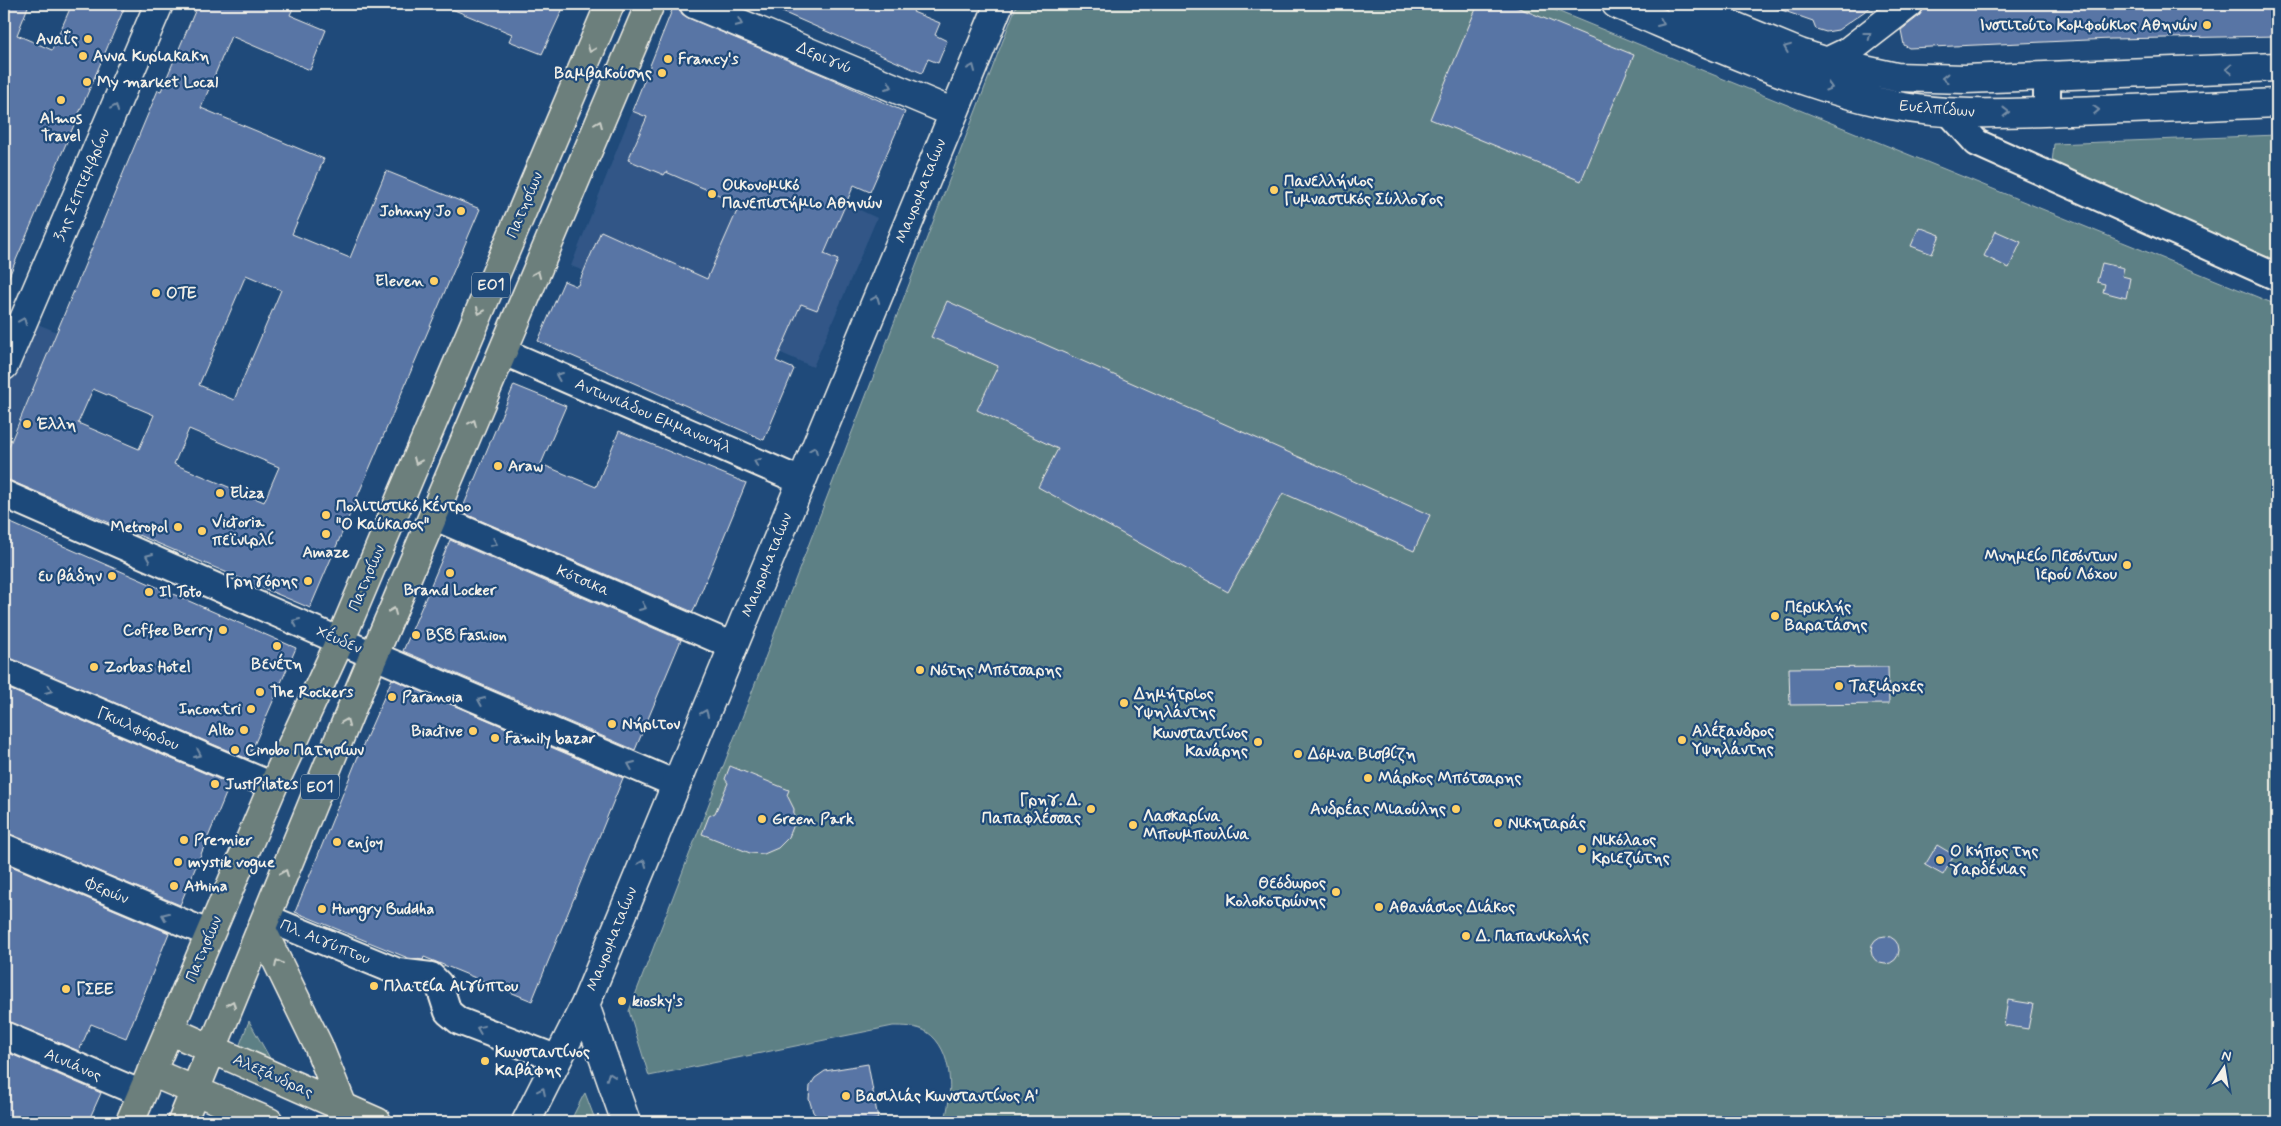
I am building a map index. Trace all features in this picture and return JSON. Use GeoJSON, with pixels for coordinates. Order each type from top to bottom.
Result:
{"type":"FeatureCollection","features":[{"type":"Feature","properties":{"kind":"main road","name":"3ης Σεπτεμβρίου"},"geometry":{"type":"LineString","coordinates":[[4,366],[159,4]]}},
{"type":"Feature","properties":{"kind":"main road","name":"Πατησίων"},"geometry":{"type":"LineString","coordinates":[[130,1122],[273,786],[340,641],[610,4]]}},
{"type":"Feature","properties":{"kind":"main road","name":"ΕΟ1"},"geometry":{"type":"LineString","coordinates":[[182,1122],[374,656],[650,4]]}},
{"type":"Feature","properties":{"kind":"main road","name":"Δεριγνύ"},"geometry":{"type":"LineString","coordinates":[[694,4],[954,113]]}},
{"type":"Feature","properties":{"kind":"main road","name":"Μαυροματαίων"},"geometry":{"type":"LineString","coordinates":[[526,1122],[584,1005],[999,4]]}},
{"type":"Feature","properties":{"kind":"main road","name":"Ευελπίδων"},"geometry":{"type":"LineString","coordinates":[[1616,4],[1777,71],[1886,103],[1949,112],[2047,112],[2277,103]]}},
{"type":"Feature","properties":{"kind":"main road","name":"Ευελπίδων"},"geometry":{"type":"LineString","coordinates":[[1680,4],[1800,53],[1828,62],[1896,77],[1965,79],[2277,67]]}},
{"type":"Feature","properties":{"kind":"main road"},"geometry":{"type":"LineString","coordinates":[[1777,71],[1806,70],[1828,62],[1847,52],[1909,4]]}},
{"type":"Feature","properties":{"kind":"main road"},"geometry":{"type":"LineString","coordinates":[[264,924],[318,1045],[343,1107]]}},
{"type":"Feature","properties":{"kind":"main road"},"geometry":{"type":"LineString","coordinates":[[584,1005],[626,1122]]}},
{"type":"Feature","properties":{"kind":"main road","name":"Αλεξάνδρας"},"geometry":{"type":"LineString","coordinates":[[169,1030],[377,1122]]}},
{"type":"Feature","properties":{"kind":"main road"},"geometry":{"type":"LineString","coordinates":[[147,1083],[196,1091],[269,1122]]}},
{"type":"Feature","properties":{"kind":"street"},"geometry":{"type":"LineString","coordinates":[[2047,76],[2047,112]]}},
{"type":"Feature","properties":{"kind":"street"},"geometry":{"type":"LineString","coordinates":[[1949,112],[1978,143],[2277,277]]}},
{"type":"Feature","properties":{"kind":"street","name":"Αντωνιάδου Εμμανουήλ"},"geometry":{"type":"LineString","coordinates":[[504,352],[801,481]]}},
{"type":"Feature","properties":{"kind":"street","name":"Χέυδεν"},"geometry":{"type":"LineString","coordinates":[[4,494],[374,656],[676,784]]}},
{"type":"Feature","properties":{"kind":"street","name":"Κότσικα"},"geometry":{"type":"LineString","coordinates":[[433,516],[733,646]]}},
{"type":"Feature","properties":{"kind":"street","name":"Γκυιλφόρδου"},"geometry":{"type":"LineString","coordinates":[[4,671],[273,786]]}},
{"type":"Feature","properties":{"kind":"street","name":"Φερών"},"geometry":{"type":"LineString","coordinates":[[4,847],[210,934]]}},
{"type":"Feature","properties":{"kind":"street","name":"Πλ. Αιγύπτου"},"geometry":{"type":"LineString","coordinates":[[264,924],[398,972],[430,976],[439,984],[448,1012],[459,1021],[558,1060]]}},
{"type":"Feature","properties":{"kind":"street","name":"Αινιάνος"},"geometry":{"type":"LineString","coordinates":[[4,1035],[147,1083]]}},
{"type":"Feature","properties":{"kind":"shaded area","name":"Οικονομικό Πανεπιστήμιο Αθηνών"},"geometry":{"type":"Polygon","coordinates":[[[730,33],[848,86],[808,186],[877,218],[813,367],[701,318],[571,266],[632,111],[688,133],[730,33]]]}},
{"type":"Feature","properties":{"kind":"shaded area"},"geometry":{"type":"Polygon","coordinates":[[[16,315],[57,332],[4,454],[4,343],[16,315]]]}},
{"type":"Feature","properties":{"kind":"green space"},"geometry":{"type":"Polygon","coordinates":[[[1017,4],[1540,4],[2277,305],[2277,1122],[944,1122],[950,1087],[947,1062],[942,1050],[936,1040],[927,1032],[915,1027],[902,1026],[893,1026],[649,1076],[629,1011],[1017,4]]]}},
{"type":"Feature","properties":{"kind":"green space"},"geometry":{"type":"Polygon","coordinates":[[[2277,135],[2277,264],[2052,163],[2054,144],[2277,135]]]}},
{"type":"Feature","properties":{"kind":"green space"},"geometry":{"type":"Polygon","coordinates":[[[249,1021],[276,1069],[237,1052],[249,1021]]]}},
{"type":"Feature","properties":{"kind":"green space"},"geometry":{"type":"Polygon","coordinates":[[[585,1093],[596,1122],[570,1122],[583,1096],[585,1093]]]}},
{"type":"Feature","properties":{"kind":"building"},"geometry":{"type":"Polygon","coordinates":[[[4,4],[29,4],[17,35],[52,50],[72,4],[126,4],[4,288],[4,4]]]}},
{"type":"Feature","properties":{"kind":"building","name":"ΟΤΕ"},"geometry":{"type":"Polygon","coordinates":[[[198,4],[295,4],[290,15],[326,30],[310,70],[231,36],[201,108],[324,159],[292,234],[350,258],[386,171],[480,209],[310,608],[4,478],[4,458],[158,90],[161,91],[198,4]],[[246,275],[199,385],[234,400],[281,290],[246,275]],[[93,389],[78,423],[139,449],[154,415],[93,389]],[[189,429],[174,464],[264,502],[279,467],[189,429]]]}},
{"type":"Feature","properties":{"kind":"building"},"geometry":{"type":"Polygon","coordinates":[[[440,4],[565,4],[542,54],[509,41],[512,34],[440,4]]]}},
{"type":"Feature","properties":{"kind":"building"},"geometry":{"type":"Polygon","coordinates":[[[764,4],[917,4],[913,12],[940,23],[935,35],[947,41],[938,63],[928,59],[922,73],[764,4]]]}},
{"type":"Feature","properties":{"kind":"building"},"geometry":{"type":"Polygon","coordinates":[[[1478,4],[1509,4],[1634,55],[1581,181],[1430,119],[1478,4]]]}},
{"type":"Feature","properties":{"kind":"building"},"geometry":{"type":"Polygon","coordinates":[[[1771,4],[1875,4],[1838,30],[1826,32],[1816,29],[1813,21],[1770,6],[1771,4]]]}},
{"type":"Feature","properties":{"kind":"building"},"geometry":{"type":"Polygon","coordinates":[[[1924,4],[2277,4],[2277,36],[2111,39],[1909,48],[1904,45],[1901,30],[1919,16],[1924,4]]]}},
{"type":"Feature","properties":{"kind":"building"},"geometry":{"type":"Polygon","coordinates":[[[674,5],[688,18],[905,112],[870,192],[854,185],[824,254],[838,260],[817,310],[801,304],[776,361],[794,369],[764,440],[538,341],[564,281],[576,286],[578,285],[601,231],[707,279],[740,204],[666,172],[664,175],[628,160],[647,117],[632,111],[674,5]]]}},
{"type":"Feature","properties":{"kind":"building"},"geometry":{"type":"Polygon","coordinates":[[[1919,227],[1940,235],[1932,254],[1911,246],[1919,227]]]}},
{"type":"Feature","properties":{"kind":"building"},"geometry":{"type":"Polygon","coordinates":[[[1996,231],[2021,242],[2009,268],[1984,256],[1996,231]]]}},
{"type":"Feature","properties":{"kind":"building"},"geometry":{"type":"Polygon","coordinates":[[[2102,263],[2124,268],[2122,276],[2130,278],[2126,298],[2103,292],[2105,284],[2097,282],[2102,263]]]}},
{"type":"Feature","properties":{"kind":"building"},"geometry":{"type":"Polygon","coordinates":[[[947,301],[1430,515],[1414,551],[1283,493],[1228,592],[1038,487],[1058,449],[977,410],[998,366],[931,337],[947,301]]]}},
{"type":"Feature","properties":{"kind":"building"},"geometry":{"type":"Polygon","coordinates":[[[514,385],[566,406],[541,464],[596,487],[619,431],[746,483],[693,612],[461,512],[514,385]]]}},
{"type":"Feature","properties":{"kind":"building"},"geometry":{"type":"Polygon","coordinates":[[[4,520],[296,648],[248,759],[4,656],[4,520]]]}},
{"type":"Feature","properties":{"kind":"building"},"geometry":{"type":"Polygon","coordinates":[[[450,540],[681,640],[635,750],[403,651],[450,540]]]}},
{"type":"Feature","properties":{"kind":"building","name":"Ταξιάρχες"},"geometry":{"type":"Polygon","coordinates":[[[1888,667],[1889,704],[1790,705],[1789,668],[1888,667]]]}},
{"type":"Feature","properties":{"kind":"building"},"geometry":{"type":"Polygon","coordinates":[[[392,679],[623,778],[532,1001],[424,957],[423,960],[408,958],[295,912],[359,754],[392,679]]]}},
{"type":"Feature","properties":{"kind":"building"},"geometry":{"type":"Polygon","coordinates":[[[4,687],[230,784],[180,905],[4,832],[4,687]]]}},
{"type":"Feature","properties":{"kind":"building"},"geometry":{"type":"Polygon","coordinates":[[[730,766],[789,790],[787,795],[794,809],[793,827],[789,837],[778,848],[764,854],[750,853],[702,834],[709,816],[715,813],[728,783],[725,779],[730,766]]]}},
{"type":"Feature","properties":{"kind":"building","name":"Ο κήπος της γαρδένιας"},"geometry":{"type":"Polygon","coordinates":[[[1937,845],[1954,855],[1943,875],[1925,865],[1937,845]]]}},
{"type":"Feature","properties":{"kind":"building"},"geometry":{"type":"Polygon","coordinates":[[[4,863],[169,933],[126,1038],[91,1024],[79,1051],[4,1020],[4,863]]]}},
{"type":"Feature","properties":{"kind":"building"},"geometry":{"type":"Polygon","coordinates":[[[1885,936],[1895,940],[1899,950],[1895,960],[1885,964],[1875,960],[1871,950],[1875,940],[1885,936]]]}},
{"type":"Feature","properties":{"kind":"building"},"geometry":{"type":"Polygon","coordinates":[[[2008,1000],[2033,1004],[2028,1029],[2004,1025],[2008,1000]]]}},
{"type":"Feature","properties":{"kind":"building"},"geometry":{"type":"Polygon","coordinates":[[[4,1051],[101,1093],[88,1122],[4,1122],[4,1051]]]}},
{"type":"Feature","properties":{"kind":"building"},"geometry":{"type":"Polygon","coordinates":[[[868,1064],[878,1119],[862,1122],[826,1122],[818,1118],[813,1112],[809,1099],[810,1086],[815,1078],[825,1071],[868,1064]]]}},
{"type":"Feature","properties":{"kind":"place","name":"Ινστιτούτο Κομφούκιος Αθηνών"},"geometry":{"type":"Point","coordinates":[2207,25]}},
{"type":"Feature","properties":{"kind":"place","name":"Αναΐς"},"geometry":{"type":"Point","coordinates":[88,39]}},
{"type":"Feature","properties":{"kind":"place","name":"Αννα Κυριακακη"},"geometry":{"type":"Point","coordinates":[83,56]}},
{"type":"Feature","properties":{"kind":"place","name":"Francy's"},"geometry":{"type":"Point","coordinates":[668,59]}},
{"type":"Feature","properties":{"kind":"place","name":"Βαμβακούσης"},"geometry":{"type":"Point","coordinates":[662,73]}},
{"type":"Feature","properties":{"kind":"place","name":"My market Local"},"geometry":{"type":"Point","coordinates":[87,82]}},
{"type":"Feature","properties":{"kind":"place","name":"Almos Travel"},"geometry":{"type":"Point","coordinates":[61,100]}},
{"type":"Feature","properties":{"kind":"place","name":"Πανελλήνιος Γυμναστικός Σύλλογος"},"geometry":{"type":"Point","coordinates":[1274,190]}},
{"type":"Feature","properties":{"kind":"place","name":"Οικονομικό Πανεπιστήμιο Αθηνών"},"geometry":{"type":"Point","coordinates":[712,194]}},
{"type":"Feature","properties":{"kind":"place","name":"Johnny Jo"},"geometry":{"type":"Point","coordinates":[461,211]}},
{"type":"Feature","properties":{"kind":"place","name":"Eleven"},"geometry":{"type":"Point","coordinates":[434,281]}},
{"type":"Feature","properties":{"kind":"place","name":"ΟΤΕ"},"geometry":{"type":"Point","coordinates":[156,293]}},
{"type":"Feature","properties":{"kind":"place","name":"Έλλη"},"geometry":{"type":"Point","coordinates":[27,424]}},
{"type":"Feature","properties":{"kind":"place","name":"Araw"},"geometry":{"type":"Point","coordinates":[498,466]}},
{"type":"Feature","properties":{"kind":"place","name":"Eliza"},"geometry":{"type":"Point","coordinates":[220,493]}},
{"type":"Feature","properties":{"kind":"place","name":"Πολιτιστικό Κέντρο \"Ο Καύκασος\""},"geometry":{"type":"Point","coordinates":[326,515]}},
{"type":"Feature","properties":{"kind":"place","name":"Metropol"},"geometry":{"type":"Point","coordinates":[178,527]}},
{"type":"Feature","properties":{"kind":"place","name":"Victoria πεϊνιρλί"},"geometry":{"type":"Point","coordinates":[202,531]}},
{"type":"Feature","properties":{"kind":"place","name":"Amaze"},"geometry":{"type":"Point","coordinates":[326,534]}},
{"type":"Feature","properties":{"kind":"place","name":"Μνημείο Πεσόντων Ιερού Λόχου"},"geometry":{"type":"Point","coordinates":[2127,565]}},
{"type":"Feature","properties":{"kind":"place","name":"Brand Locker"},"geometry":{"type":"Point","coordinates":[450,573]}},
{"type":"Feature","properties":{"kind":"place","name":"ευ βάδην"},"geometry":{"type":"Point","coordinates":[112,576]}},
{"type":"Feature","properties":{"kind":"place","name":"Γρηγόρης"},"geometry":{"type":"Point","coordinates":[308,581]}},
{"type":"Feature","properties":{"kind":"place","name":"Il Toto"},"geometry":{"type":"Point","coordinates":[149,592]}},
{"type":"Feature","properties":{"kind":"place","name":"Περικλής Βαρατάσης"},"geometry":{"type":"Point","coordinates":[1775,616]}},
{"type":"Feature","properties":{"kind":"place","name":"Coffee Berry"},"geometry":{"type":"Point","coordinates":[223,630]}},
{"type":"Feature","properties":{"kind":"place","name":"BSB Fashion"},"geometry":{"type":"Point","coordinates":[416,635]}},
{"type":"Feature","properties":{"kind":"place","name":"Βενέτη"},"geometry":{"type":"Point","coordinates":[277,646]}},
{"type":"Feature","properties":{"kind":"place","name":"Zorbas Hotel"},"geometry":{"type":"Point","coordinates":[94,667]}},
{"type":"Feature","properties":{"kind":"place","name":"Νότης Μπότσαρης"},"geometry":{"type":"Point","coordinates":[920,670]}},
{"type":"Feature","properties":{"kind":"place","name":"Ταξιάρχες"},"geometry":{"type":"Point","coordinates":[1839,686]}},
{"type":"Feature","properties":{"kind":"place","name":"The Rockers"},"geometry":{"type":"Point","coordinates":[260,692]}},
{"type":"Feature","properties":{"kind":"place","name":"Paranoia"},"geometry":{"type":"Point","coordinates":[392,697]}},
{"type":"Feature","properties":{"kind":"place","name":"Δημήτριος Υψηλάντης"},"geometry":{"type":"Point","coordinates":[1124,703]}},
{"type":"Feature","properties":{"kind":"place","name":"Incontri"},"geometry":{"type":"Point","coordinates":[251,709]}},
{"type":"Feature","properties":{"kind":"place","name":"Νήριτον"},"geometry":{"type":"Point","coordinates":[612,724]}},
{"type":"Feature","properties":{"kind":"place","name":"Alto"},"geometry":{"type":"Point","coordinates":[244,730]}},
{"type":"Feature","properties":{"kind":"place","name":"Biactive"},"geometry":{"type":"Point","coordinates":[473,731]}},
{"type":"Feature","properties":{"kind":"place","name":"Family bazar"},"geometry":{"type":"Point","coordinates":[495,738]}},
{"type":"Feature","properties":{"kind":"place","name":"Αλέξανδρος Υψηλάντης"},"geometry":{"type":"Point","coordinates":[1682,740]}},
{"type":"Feature","properties":{"kind":"place","name":"Κωνσταντίνος Κανάρης"},"geometry":{"type":"Point","coordinates":[1258,742]}},
{"type":"Feature","properties":{"kind":"place","name":"Cinobo Πατησίων"},"geometry":{"type":"Point","coordinates":[235,750]}},
{"type":"Feature","properties":{"kind":"place","name":"Δόμνα Βισβίζη"},"geometry":{"type":"Point","coordinates":[1298,754]}},
{"type":"Feature","properties":{"kind":"place","name":"Μάρκος Μπότσαρης"},"geometry":{"type":"Point","coordinates":[1368,778]}},
{"type":"Feature","properties":{"kind":"place","name":"JustPilates"},"geometry":{"type":"Point","coordinates":[215,784]}},
{"type":"Feature","properties":{"kind":"place","name":"Γρηγ. Δ. Παπαφλέσσας"},"geometry":{"type":"Point","coordinates":[1091,809]}},
{"type":"Feature","properties":{"kind":"place","name":"Ανδρέας Μιαούλης"},"geometry":{"type":"Point","coordinates":[1456,809]}},
{"type":"Feature","properties":{"kind":"place","name":"Green Park"},"geometry":{"type":"Point","coordinates":[762,819]}},
{"type":"Feature","properties":{"kind":"place","name":"Νικηταράς"},"geometry":{"type":"Point","coordinates":[1498,823]}},
{"type":"Feature","properties":{"kind":"place","name":"Λασκαρίνα Μπουμπουλίνα"},"geometry":{"type":"Point","coordinates":[1133,825]}},
{"type":"Feature","properties":{"kind":"place","name":"Premier"},"geometry":{"type":"Point","coordinates":[184,840]}},
{"type":"Feature","properties":{"kind":"place","name":"enjoy"},"geometry":{"type":"Point","coordinates":[337,842]}},
{"type":"Feature","properties":{"kind":"place","name":"Νικόλαος Κριεζώτης"},"geometry":{"type":"Point","coordinates":[1582,849]}},
{"type":"Feature","properties":{"kind":"place","name":"Ο κήπος της γαρδένιας"},"geometry":{"type":"Point","coordinates":[1940,860]}},
{"type":"Feature","properties":{"kind":"place","name":"mystik vogue"},"geometry":{"type":"Point","coordinates":[178,862]}},
{"type":"Feature","properties":{"kind":"place","name":"Athina"},"geometry":{"type":"Point","coordinates":[174,886]}},
{"type":"Feature","properties":{"kind":"place","name":"Θεόδωρος Κολοκοτρώνης"},"geometry":{"type":"Point","coordinates":[1336,892]}},
{"type":"Feature","properties":{"kind":"place","name":"Αθανάσιος Διάκος"},"geometry":{"type":"Point","coordinates":[1379,907]}},
{"type":"Feature","properties":{"kind":"place","name":"Hungry Buddha"},"geometry":{"type":"Point","coordinates":[322,909]}},
{"type":"Feature","properties":{"kind":"place","name":"Δ. Παπανικολής"},"geometry":{"type":"Point","coordinates":[1466,936]}},
{"type":"Feature","properties":{"kind":"place","name":"Πλατεία Αιγύπτου"},"geometry":{"type":"Point","coordinates":[374,986]}},
{"type":"Feature","properties":{"kind":"place","name":"ΓΣΕΕ"},"geometry":{"type":"Point","coordinates":[66,989]}},
{"type":"Feature","properties":{"kind":"place","name":"kiosky's"},"geometry":{"type":"Point","coordinates":[622,1001]}},
{"type":"Feature","properties":{"kind":"place","name":"Κωνσταντίνος Καβάφης"},"geometry":{"type":"Point","coordinates":[485,1061]}},
{"type":"Feature","properties":{"kind":"place","name":"Βασιλιάς Κωνσταντίνος Α'"},"geometry":{"type":"Point","coordinates":[846,1096]}}]}
